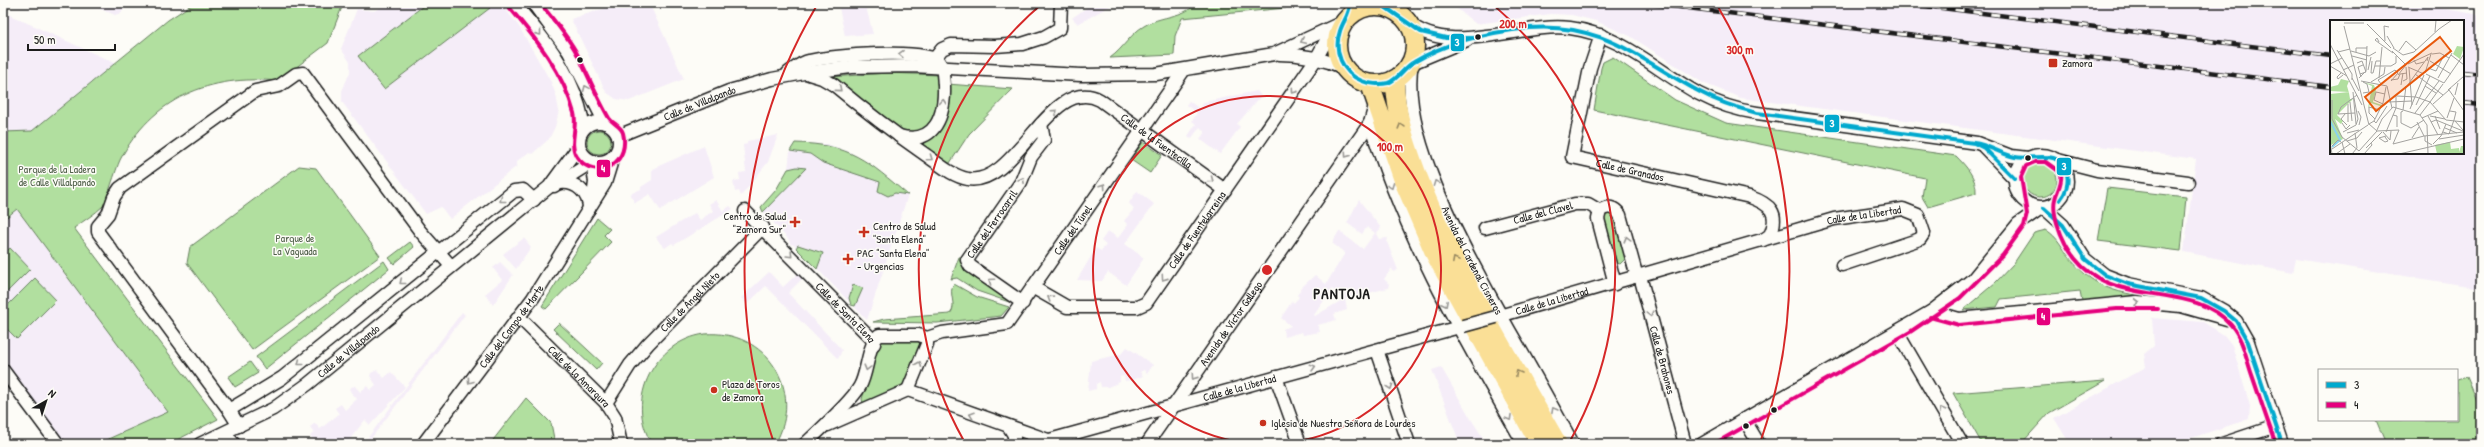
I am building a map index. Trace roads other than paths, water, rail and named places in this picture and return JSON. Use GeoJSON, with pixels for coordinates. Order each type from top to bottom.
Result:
{"type":"FeatureCollection","features":[{"type":"Feature","properties":{"kind":"highway"},"geometry":{"type":"LineString","coordinates":[[1384,5],[1396,11],[1408,22],[1415,41],[1412,63],[1395,80],[1387,83],[1370,84],[1359,80],[1345,68],[1338,55],[1337,43],[1344,17],[1366,8],[1384,5]]}},
{"type":"Feature","properties":{"kind":"highway","name":"Avenida del Cardenal Cisneros"},"geometry":{"type":"LineString","coordinates":[[1395,80],[1395,101],[1400,123],[1433,212],[1467,283],[1558,444]]}},
{"type":"Feature","properties":{"kind":"highway"},"geometry":{"type":"LineString","coordinates":[[1370,84],[1408,194],[1435,255],[1540,444]]}},
{"type":"Feature","properties":{"kind":"street"},"geometry":{"type":"LineString","coordinates":[[514,3],[549,46],[564,69],[578,104],[582,123],[582,130],[579,138],[579,146],[582,153],[592,162],[602,163],[613,157],[618,148],[618,136],[612,127],[605,123],[594,122],[582,130]]}},
{"type":"Feature","properties":{"kind":"street"},"geometry":{"type":"LineString","coordinates":[[898,136],[922,136],[936,125],[944,102],[938,63],[942,49],[951,45],[995,46],[1022,44],[1044,38],[1060,28],[1061,3]]}},
{"type":"Feature","properties":{"kind":"street"},"geometry":{"type":"LineString","coordinates":[[536,6],[569,52],[605,123]]}},
{"type":"Feature","properties":{"kind":"street"},"geometry":{"type":"LineString","coordinates":[[1274,54],[1344,17]]}},
{"type":"Feature","properties":{"kind":"street"},"geometry":{"type":"LineString","coordinates":[[1316,59],[1344,17]]}},
{"type":"Feature","properties":{"kind":"street"},"geometry":{"type":"LineString","coordinates":[[1408,22],[1423,32],[1468,40]]}},
{"type":"Feature","properties":{"kind":"street"},"geometry":{"type":"LineString","coordinates":[[1412,63],[1468,40],[1506,32],[1553,26],[1580,29],[1601,36],[1627,48],[1698,94],[1731,108],[1757,113],[1974,142],[2011,156],[2028,158],[2045,155],[2058,160],[2098,170],[2188,182]]}},
{"type":"Feature","properties":{"kind":"street","name":"Calle de Granados"},"geometry":{"type":"LineString","coordinates":[[1601,36],[1590,68],[1572,157],[1750,197],[1766,202],[1773,214],[1774,222],[1770,235],[1763,240]]}},
{"type":"Feature","properties":{"kind":"street","name":"Calle de Villalpando"},"geometry":{"type":"LineString","coordinates":[[783,76],[808,61],[840,56],[888,54],[919,55],[938,63]]}},
{"type":"Feature","properties":{"kind":"street"},"geometry":{"type":"LineString","coordinates":[[1184,70],[1274,54],[1316,59],[1345,68]]}},
{"type":"Feature","properties":{"kind":"street","name":"Calle de Fuentelarreina"},"geometry":{"type":"LineString","coordinates":[[1034,288],[1067,307],[1137,307],[1144,305],[1316,59]]}},
{"type":"Feature","properties":{"kind":"street","name":"Calle de Villalpando"},"geometry":{"type":"LineString","coordinates":[[618,136],[729,91],[783,76],[804,73],[874,66],[938,63],[1047,74],[1128,76],[1184,70]]}},
{"type":"Feature","properties":{"kind":"street","name":"Avenida del Cardenal Cisneros"},"geometry":{"type":"LineString","coordinates":[[1412,63],[1410,86],[1412,108],[1423,149],[1456,230],[1499,316],[1573,444]]}},
{"type":"Feature","properties":{"kind":"street","name":"Calle del Túnel"},"geometry":{"type":"LineString","coordinates":[[927,338],[942,333],[1002,326],[1007,324],[1034,288],[1184,70]]}},
{"type":"Feature","properties":{"kind":"street"},"geometry":{"type":"LineString","coordinates":[[239,426],[229,410],[100,235],[98,226],[108,214],[118,191],[255,91],[279,86],[300,72],[305,74],[420,231],[451,266]]}},
{"type":"Feature","properties":{"kind":"street"},"geometry":{"type":"LineString","coordinates":[[804,73],[828,81],[898,136],[953,174],[972,179],[984,177],[1000,169],[1041,124]]}},
{"type":"Feature","properties":{"kind":"street","name":"Calle de la Fuentecilla"},"geometry":{"type":"LineString","coordinates":[[1041,124],[1067,101],[1087,96],[1100,100],[1225,190]]}},
{"type":"Feature","properties":{"kind":"street","name":"Avenida de Víctor Gallego"},"geometry":{"type":"LineString","coordinates":[[1147,444],[1370,123],[1376,102]]}},
{"type":"Feature","properties":{"kind":"street"},"geometry":{"type":"LineString","coordinates":[[1370,123],[1387,175],[1410,234],[1524,444]]}},
{"type":"Feature","properties":{"kind":"street","name":"Calle del Ferrocarril"},"geometry":{"type":"LineString","coordinates":[[1023,303],[970,266],[967,260],[1023,179],[1031,157],[1044,140],[1041,124]]}},
{"type":"Feature","properties":{"kind":"street"},"geometry":{"type":"LineString","coordinates":[[1974,142],[1984,148],[2015,179],[2020,197],[2018,224]]}},
{"type":"Feature","properties":{"kind":"street","name":"Calle de Villalpando"},"geometry":{"type":"LineString","coordinates":[[555,185],[579,146]]}},
{"type":"Feature","properties":{"kind":"street","name":"Calle del Campo de Marte"},"geometry":{"type":"LineString","coordinates":[[423,444],[520,318],[607,180],[613,157]]}},
{"type":"Feature","properties":{"kind":"street"},"geometry":{"type":"LineString","coordinates":[[2015,179],[2019,167],[2028,158]]}},
{"type":"Feature","properties":{"kind":"street"},"geometry":{"type":"LineString","coordinates":[[2058,160],[2066,172],[2067,186]]}},
{"type":"Feature","properties":{"kind":"street","name":"Calle de Villalpando"},"geometry":{"type":"LineString","coordinates":[[200,444],[239,426],[292,396],[534,200],[592,162]]}},
{"type":"Feature","properties":{"kind":"street","name":"Calle del Campo de Marte"},"geometry":{"type":"LineString","coordinates":[[590,206],[595,182],[592,162]]}},
{"type":"Feature","properties":{"kind":"street"},"geometry":{"type":"LineString","coordinates":[[2066,229],[2060,200],[2067,186],[2084,173],[2098,170]]}},
{"type":"Feature","properties":{"kind":"street"},"geometry":{"type":"LineString","coordinates":[[555,185],[573,184],[583,191],[590,206]]}},
{"type":"Feature","properties":{"kind":"street","name":"Calle de Villalpando"},"geometry":{"type":"LineString","coordinates":[[229,410],[282,378],[514,191],[523,190],[534,200]]}},
{"type":"Feature","properties":{"kind":"street"},"geometry":{"type":"LineString","coordinates":[[2020,197],[2029,204],[2042,208],[2066,229],[2085,259],[2105,275],[2128,284],[2201,298],[2224,311],[2239,325],[2248,342],[2282,444]]}},
{"type":"Feature","properties":{"kind":"street"},"geometry":{"type":"LineString","coordinates":[[1702,444],[1932,311],[1981,271],[2018,224],[2042,208],[2060,200]]}},
{"type":"Feature","properties":{"kind":"street","name":"Calle del Clavel"},"geometry":{"type":"LineString","coordinates":[[1485,228],[1575,204],[1588,204],[1600,211],[1610,208],[1620,215],[1638,277]]}},
{"type":"Feature","properties":{"kind":"street","name":"Calle de la Libertad"},"geometry":{"type":"LineString","coordinates":[[1035,444],[1615,284],[1834,219],[1903,209],[1918,215],[1924,233],[1920,239],[1842,265]]}},
{"type":"Feature","properties":{"kind":"street","name":"Calle de Santa Elena"},"geometry":{"type":"LineString","coordinates":[[745,211],[763,227],[874,344],[877,337],[883,333],[919,334],[927,338]]}},
{"type":"Feature","properties":{"kind":"street"},"geometry":{"type":"LineString","coordinates":[[1600,211],[1598,222],[1615,284]]}},
{"type":"Feature","properties":{"kind":"street","name":"Calle de Ángel Nieto"},"geometry":{"type":"LineString","coordinates":[[606,402],[620,380],[648,344],[763,227]]}},
{"type":"Feature","properties":{"kind":"street","name":"Calle de Brahones"},"geometry":{"type":"LineString","coordinates":[[1638,277],[1685,444]]}},
{"type":"Feature","properties":{"kind":"street"},"geometry":{"type":"LineString","coordinates":[[1932,311],[1959,319],[2110,304],[2149,303],[2202,310],[2230,320],[2239,325]]}},
{"type":"Feature","properties":{"kind":"street","name":"Calle de la Amargura"},"geometry":{"type":"LineString","coordinates":[[520,318],[606,402],[617,424],[622,444]]}},
{"type":"Feature","properties":{"kind":"street"},"geometry":{"type":"LineString","coordinates":[[1897,332],[1962,444]]}},
{"type":"Feature","properties":{"kind":"street"},"geometry":{"type":"LineString","coordinates":[[823,427],[908,390],[927,344],[927,338]]}},
{"type":"Feature","properties":{"kind":"street"},"geometry":{"type":"LineString","coordinates":[[805,444],[857,391],[864,379],[874,344]]}},
{"type":"Feature","properties":{"kind":"street"},"geometry":{"type":"LineString","coordinates":[[1377,350],[1409,444]]}},
{"type":"Feature","properties":{"kind":"street"},"geometry":{"type":"LineString","coordinates":[[3,370],[58,444]]}},
{"type":"Feature","properties":{"kind":"street"},"geometry":{"type":"LineString","coordinates":[[1276,377],[1300,444]]}},
{"type":"Feature","properties":{"kind":"street"},"geometry":{"type":"LineString","coordinates":[[589,385],[601,387],[620,380]]}},
{"type":"Feature","properties":{"kind":"street","name":"Calle de Ángel Nieto"},"geometry":{"type":"LineString","coordinates":[[617,424],[616,402],[620,380]]}},
{"type":"Feature","properties":{"kind":"street"},"geometry":{"type":"LineString","coordinates":[[908,390],[1009,427],[1051,440]]}},
{"type":"Feature","properties":{"kind":"street"},"geometry":{"type":"LineString","coordinates":[[857,391],[857,403],[866,409]]}},
{"type":"Feature","properties":{"kind":"street"},"geometry":{"type":"LineString","coordinates":[[1744,419],[1759,444]]}},
{"type":"Feature","properties":{"kind":"street"},"geometry":{"type":"LineString","coordinates":[[2222,444],[2276,426]]}},
{"type":"Feature","properties":{"kind":"street"},"geometry":{"type":"LineString","coordinates":[[1009,427],[1014,435],[1014,444]]}},
{"type":"Feature","properties":{"kind":"street"},"geometry":{"type":"LineString","coordinates":[[225,433],[234,444]]}},
{"type":"Feature","properties":{"kind":"railway"},"geometry":{"type":"LineString","coordinates":[[1647,3],[2330,87]]}},
{"type":"Feature","properties":{"kind":"railway"},"geometry":{"type":"LineString","coordinates":[[1901,3],[2330,56]]}},
{"type":"Feature","properties":{"kind":"railway"},"geometry":{"type":"LineString","coordinates":[[2464,72],[2481,74]]}},
{"type":"Feature","properties":{"kind":"railway"},"geometry":{"type":"LineString","coordinates":[[2464,103],[2481,105]]}},
{"type":"Feature","properties":{"kind":"place","name":"Zamora"},"geometry":{"type":"Point","coordinates":[2053,63]}},
{"type":"Feature","properties":{"kind":"place","name":"Centro de Salud \"Zamora Sur\""},"geometry":{"type":"Point","coordinates":[795,222]}},
{"type":"Feature","properties":{"kind":"place","name":"Centro de Salud \"Santa Elena\""},"geometry":{"type":"Point","coordinates":[864,232]}},
{"type":"Feature","properties":{"kind":"place","name":"PAC \"Santa Elena\" - Urgencias"},"geometry":{"type":"Point","coordinates":[848,259]}},
{"type":"Feature","properties":{"kind":"place","name":"Plaza de Toros de Zamora"},"geometry":{"type":"Point","coordinates":[714,390]}},
{"type":"Feature","properties":{"kind":"place","name":"Iglesia de Nuestra Señora de Lourdes"},"geometry":{"type":"Point","coordinates":[1263,423]}},
{"type":"Feature","properties":{"kind":"district","name":"PANTOJA"},"geometry":{"type":"Point","coordinates":[1342,294]}},
{"type":"Feature","properties":{"kind":"park label","name":"Parque de la Ladera de Calle Villalpando"},"geometry":{"type":"Point","coordinates":[57,175]}},
{"type":"Feature","properties":{"kind":"park label","name":"Parque de La Vaguada"},"geometry":{"type":"Point","coordinates":[295,244]}}]}
